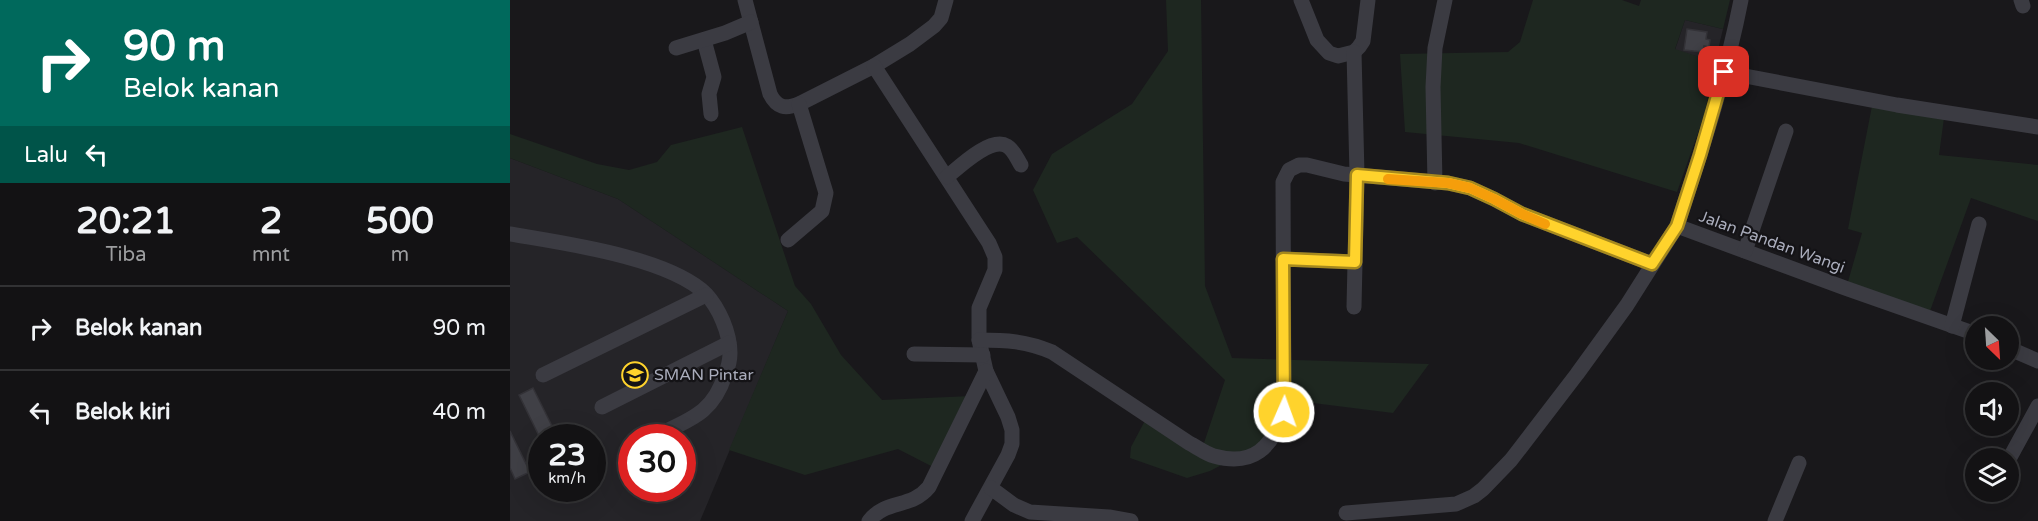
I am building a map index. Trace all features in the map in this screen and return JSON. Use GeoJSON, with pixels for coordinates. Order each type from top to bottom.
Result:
{"type":"FeatureCollection","features":[{"type":"Feature","properties":{"kind":"street"},"geometry":{"type":"LineString","coordinates":[[745,0],[774,101],[787,108],[874,66],[910,44],[941,18],[946,0]]}},
{"type":"Feature","properties":{"kind":"street"},"geometry":{"type":"LineString","coordinates":[[1302,0],[1317,40],[1329,53],[1338,56],[1354,52],[1363,41],[1368,0]]}},
{"type":"Feature","properties":{"kind":"street"},"geometry":{"type":"LineString","coordinates":[[1435,183],[1433,87],[1435,48],[1445,0]]}},
{"type":"Feature","properties":{"kind":"street","name":"Jalan Pandan Wangi"},"geometry":{"type":"LineString","coordinates":[[1741,0],[1724,72],[1677,226],[1965,330]]}},
{"type":"Feature","properties":{"kind":"street"},"geometry":{"type":"LineString","coordinates":[[676,48],[750,22]]}},
{"type":"Feature","properties":{"kind":"street"},"geometry":{"type":"LineString","coordinates":[[704,40],[714,77],[709,94],[711,114]]}},
{"type":"Feature","properties":{"kind":"street"},"geometry":{"type":"LineString","coordinates":[[1354,52],[1357,175],[1354,307]]}},
{"type":"Feature","properties":{"kind":"street"},"geometry":{"type":"LineString","coordinates":[[874,66],[989,243],[995,257],[995,270],[979,308],[979,340],[986,371],[1008,417],[1012,430],[1012,444],[1008,456],[972,521]]}},
{"type":"Feature","properties":{"kind":"street"},"geometry":{"type":"LineString","coordinates":[[1724,72],[1897,105],[2038,127]]}},
{"type":"Feature","properties":{"kind":"street"},"geometry":{"type":"LineString","coordinates":[[788,240],[822,211],[826,193],[799,104]]}},
{"type":"Feature","properties":{"kind":"street"},"geometry":{"type":"LineString","coordinates":[[1745,251],[1786,132]]}},
{"type":"Feature","properties":{"kind":"street"},"geometry":{"type":"LineString","coordinates":[[947,177],[975,154],[995,144],[1002,144],[1011,150],[1021,165]]}},
{"type":"Feature","properties":{"kind":"street"},"geometry":{"type":"LineString","coordinates":[[979,340],[1031,343],[1052,352],[1213,456],[1243,459],[1267,446],[1277,433],[1284,412],[1283,182],[1289,170],[1299,165],[1357,175],[1470,188],[1522,214],[1652,264]]}},
{"type":"Feature","properties":{"kind":"street"},"geometry":{"type":"LineString","coordinates":[[1952,326],[1979,224]]}},
{"type":"Feature","properties":{"kind":"street"},"geometry":{"type":"LineString","coordinates":[[1346,513],[1456,504],[1483,489],[1511,460],[1577,374],[1627,305],[1677,226]]}},
{"type":"Feature","properties":{"kind":"street"},"geometry":{"type":"LineString","coordinates":[[510,234],[630,258],[675,274],[706,295],[719,315],[729,343],[730,356],[721,388],[708,407],[680,424]]}},
{"type":"Feature","properties":{"kind":"street"},"geometry":{"type":"LineString","coordinates":[[1283,259],[1355,262]]}},
{"type":"Feature","properties":{"kind":"street"},"geometry":{"type":"LineString","coordinates":[[543,375],[706,295]]}},
{"type":"Feature","properties":{"kind":"street"},"geometry":{"type":"LineString","coordinates":[[602,407],[729,343]]}},
{"type":"Feature","properties":{"kind":"street"},"geometry":{"type":"LineString","coordinates":[[2019,353],[2038,361]]}},
{"type":"Feature","properties":{"kind":"street"},"geometry":{"type":"LineString","coordinates":[[914,354],[983,355]]}},
{"type":"Feature","properties":{"kind":"street"},"geometry":{"type":"LineString","coordinates":[[869,521],[880,510],[912,501],[924,494],[986,371]]}},
{"type":"Feature","properties":{"kind":"street"},"geometry":{"type":"LineString","coordinates":[[2015,448],[2038,406]]}},
{"type":"Feature","properties":{"kind":"street"},"geometry":{"type":"LineString","coordinates":[[1775,521],[1799,463]]}},
{"type":"Feature","properties":{"kind":"street"},"geometry":{"type":"LineString","coordinates":[[991,488],[1014,505],[1030,512],[1108,517],[1131,521]]}},
{"type":"Feature","properties":{"kind":"shaded area"},"geometry":{"type":"Polygon","coordinates":[[[1166,0],[1201,0],[1205,286],[1232,358],[1429,364],[1393,413],[1281,399],[1274,431],[1260,445],[1210,471],[1187,478],[1130,458],[1131,447],[1149,413],[1203,446],[1225,380],[1077,237],[1057,243],[1033,190],[1052,154],[1132,104],[1168,51],[1166,0]]]}},
{"type":"Feature","properties":{"kind":"shaded area"},"geometry":{"type":"Polygon","coordinates":[[[1533,0],[1622,0],[1639,6],[1641,0],[1730,0],[1723,29],[1685,20],[1675,49],[1715,62],[1704,116],[1677,192],[1519,143],[1405,132],[1400,54],[1508,52],[1520,42],[1533,0]]]}},
{"type":"Feature","properties":{"kind":"shaded area"},"geometry":{"type":"Polygon","coordinates":[[[1685,20],[1723,29],[1715,62],[1675,50],[1685,20]]]}},
{"type":"Feature","properties":{"kind":"shaded area"},"geometry":{"type":"Polygon","coordinates":[[[1872,106],[1944,118],[1939,155],[2038,165],[2038,221],[1971,198],[1930,311],[1847,285],[1862,233],[1848,229],[1872,106]]]}},
{"type":"Feature","properties":{"kind":"shaded area"},"geometry":{"type":"Polygon","coordinates":[[[742,127],[795,286],[811,304],[841,355],[882,400],[971,396],[933,467],[898,449],[805,475],[729,450],[788,311],[618,199],[510,158],[510,134],[597,164],[629,170],[657,162],[671,145],[742,127]]]}},
{"type":"Feature","properties":{"kind":"shaded area","name":"SMAN Pintar"},"geometry":{"type":"Polygon","coordinates":[[[510,158],[618,199],[788,311],[700,521],[510,521],[510,158]]]}},
{"type":"Feature","properties":{"kind":"building"},"geometry":{"type":"Polygon","coordinates":[[[1687,29],[1707,32],[1706,39],[1710,40],[1709,47],[1704,46],[1703,52],[1684,50],[1687,29]]]}},
{"type":"Feature","properties":{"kind":"building"},"geometry":{"type":"Polygon","coordinates":[[[533,388],[551,424],[533,424],[519,395],[533,388]]]}},
{"type":"Feature","properties":{"kind":"building"},"geometry":{"type":"Polygon","coordinates":[[[510,431],[528,468],[528,473],[515,479],[510,468],[510,431]]]}},
{"type":"Feature","properties":{"kind":"slow traffic"},"geometry":{"type":"LineString","coordinates":[[1388,179],[1448,183],[1470,188],[1545,224]]}},
{"type":"Feature","properties":{"kind":"place","name":"SMAN Pintar"},"geometry":{"type":"Point","coordinates":[635,375]}},
{"type":"Feature","properties":{"kind":"route"},"geometry":{"type":"LineString","coordinates":[[1284,412],[1283,259],[1355,262],[1357,175],[1448,183],[1470,188],[1522,214],[1652,264],[1677,226],[1724,72]]}}]}
